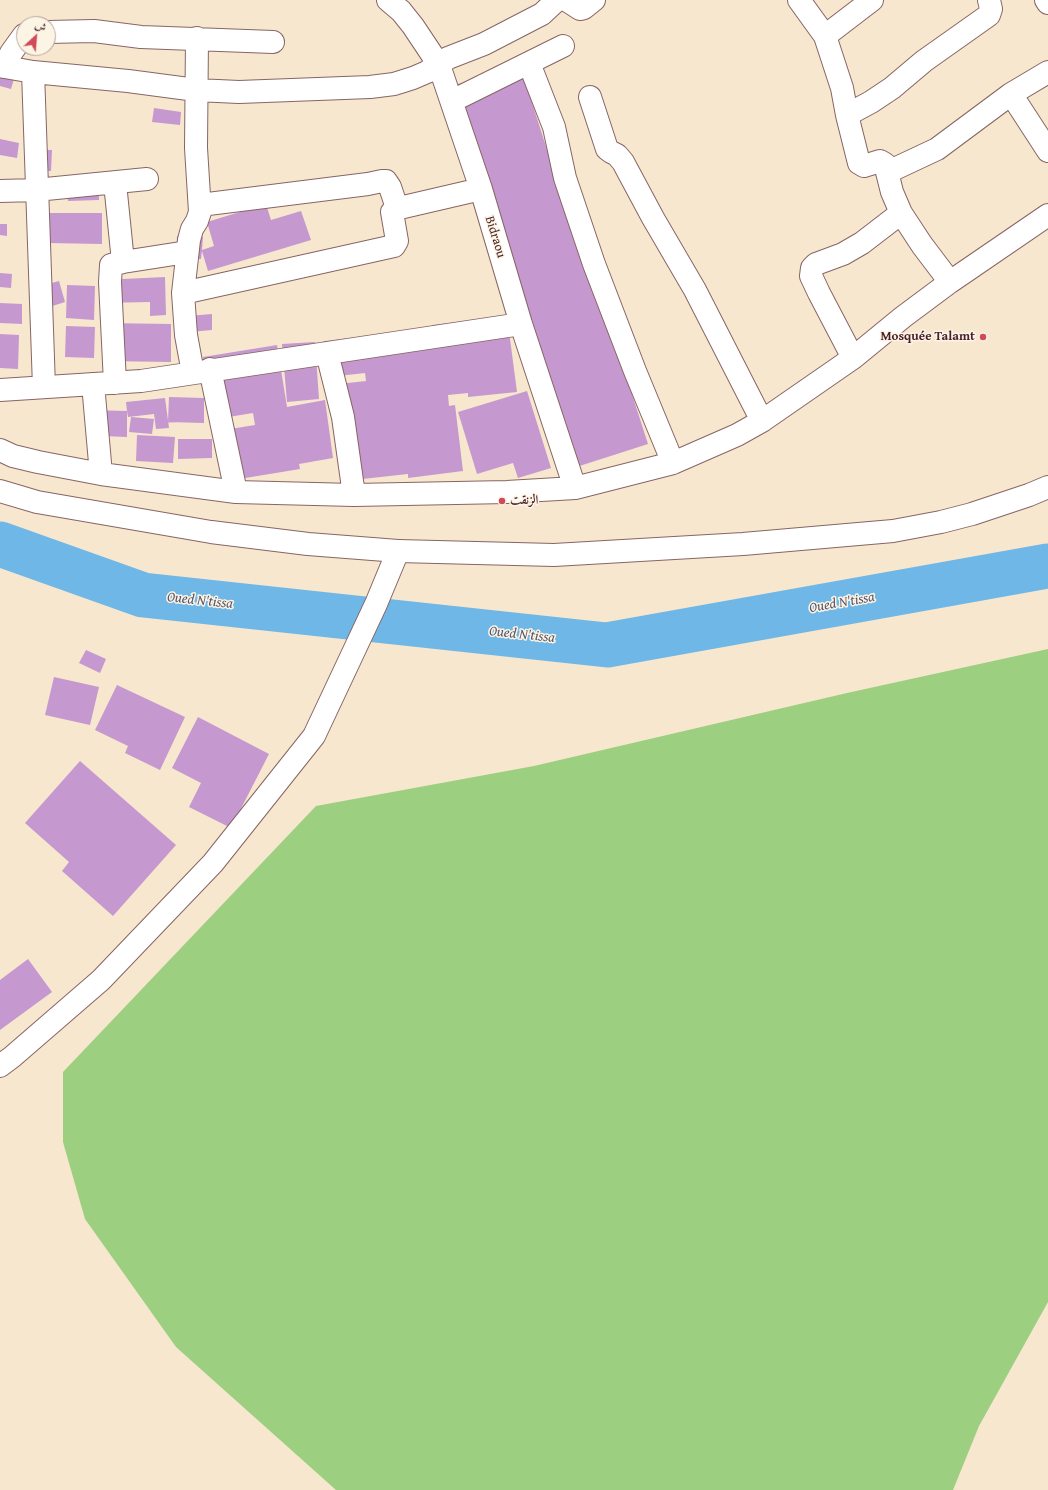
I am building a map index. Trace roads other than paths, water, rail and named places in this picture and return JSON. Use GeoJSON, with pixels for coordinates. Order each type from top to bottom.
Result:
{"type":"FeatureCollection","features":[{"type":"Feature","properties":{"kind":"street","name":"Bidraou"},"geometry":{"type":"LineString","coordinates":[[388,0],[401,11],[413,26],[439,65],[481,189],[521,324],[575,488]]}},
{"type":"Feature","properties":{"kind":"street"},"geometry":{"type":"LineString","coordinates":[[16,46],[2,66],[33,72],[128,81],[196,90],[239,92],[370,87],[394,84],[413,78],[439,65],[448,58],[484,44],[542,14],[557,0]]}},
{"type":"Feature","properties":{"kind":"street"},"geometry":{"type":"LineString","coordinates":[[566,0],[580,9],[584,8],[594,0]]}},
{"type":"Feature","properties":{"kind":"street"},"geometry":{"type":"LineString","coordinates":[[799,0],[825,36],[842,88],[847,115],[860,165],[864,166],[882,162],[885,164],[892,192],[901,213],[950,282]]}},
{"type":"Feature","properties":{"kind":"street"},"geometry":{"type":"LineString","coordinates":[[825,36],[872,0]]}},
{"type":"Feature","properties":{"kind":"street"},"geometry":{"type":"LineString","coordinates":[[847,115],[871,102],[892,88],[924,61],[989,15],[991,9],[989,0]]}},
{"type":"Feature","properties":{"kind":"street"},"geometry":{"type":"LineString","coordinates":[[56,32],[94,30],[141,37],[273,42]]}},
{"type":"Feature","properties":{"kind":"street"},"geometry":{"type":"LineString","coordinates":[[197,38],[196,148],[200,205],[199,215],[192,229],[187,252],[183,293],[186,336],[202,371],[236,492]]}},
{"type":"Feature","properties":{"kind":"street"},"geometry":{"type":"LineString","coordinates":[[452,101],[563,46]]}},
{"type":"Feature","properties":{"kind":"street"},"geometry":{"type":"LineString","coordinates":[[529,63],[554,127],[565,178],[594,264],[635,371],[673,463]]}},
{"type":"Feature","properties":{"kind":"street"},"geometry":{"type":"LineString","coordinates":[[33,72],[44,387]]}},
{"type":"Feature","properties":{"kind":"street"},"geometry":{"type":"LineString","coordinates":[[888,172],[937,149],[1011,94],[1048,72]]}},
{"type":"Feature","properties":{"kind":"street"},"geometry":{"type":"LineString","coordinates":[[1011,94],[1048,151]]}},
{"type":"Feature","properties":{"kind":"street"},"geometry":{"type":"LineString","coordinates":[[590,98],[607,149],[617,155],[623,162],[649,211],[695,290],[762,421]]}},
{"type":"Feature","properties":{"kind":"street"},"geometry":{"type":"LineString","coordinates":[[0,191],[36,190],[147,179]]}},
{"type":"Feature","properties":{"kind":"street"},"geometry":{"type":"LineString","coordinates":[[200,205],[382,181],[386,182],[390,187],[397,208]]}},
{"type":"Feature","properties":{"kind":"street"},"geometry":{"type":"LineString","coordinates":[[115,183],[123,262]]}},
{"type":"Feature","properties":{"kind":"street"},"geometry":{"type":"LineString","coordinates":[[183,293],[394,246],[398,240],[392,212],[394,209],[481,189]]}},
{"type":"Feature","properties":{"kind":"street"},"geometry":{"type":"LineString","coordinates":[[853,358],[811,276],[812,268],[816,264],[843,254],[862,243],[901,213]]}},
{"type":"Feature","properties":{"kind":"street"},"geometry":{"type":"LineString","coordinates":[[0,450],[13,456],[38,462],[101,474],[236,492],[354,495],[507,492],[575,488],[673,463],[737,435],[762,421],[853,358],[950,282],[1048,215]]}},
{"type":"Feature","properties":{"kind":"street"},"geometry":{"type":"LineString","coordinates":[[114,383],[110,268],[112,264],[187,252]]}},
{"type":"Feature","properties":{"kind":"street"},"geometry":{"type":"LineString","coordinates":[[0,390],[114,383],[521,324]]}},
{"type":"Feature","properties":{"kind":"street"},"geometry":{"type":"LineString","coordinates":[[327,353],[343,417],[354,495]]}},
{"type":"Feature","properties":{"kind":"street"},"geometry":{"type":"LineString","coordinates":[[93,384],[101,474]]}},
{"type":"Feature","properties":{"kind":"street"},"geometry":{"type":"LineString","coordinates":[[0,491],[37,502],[212,532],[308,544],[398,551],[554,555],[743,544],[893,530],[941,522],[972,514],[1048,487]]}},
{"type":"Feature","properties":{"kind":"street"},"geometry":{"type":"LineString","coordinates":[[0,1066],[12,1058],[101,980],[213,863],[314,736],[376,604],[398,551]]}},
{"type":"Feature","properties":{"kind":"waterway","name":"Oued N'tissa"},"geometry":{"type":"LineString","coordinates":[[0,544],[143,595],[607,645],[1048,566]]}},
{"type":"Feature","properties":{"kind":"place","name":"Mosquée Talamt"},"geometry":{"type":"Point","coordinates":[983,337]}},
{"type":"Feature","properties":{"kind":"place","name":"الزنقت"},"geometry":{"type":"Point","coordinates":[502,501]}}]}
